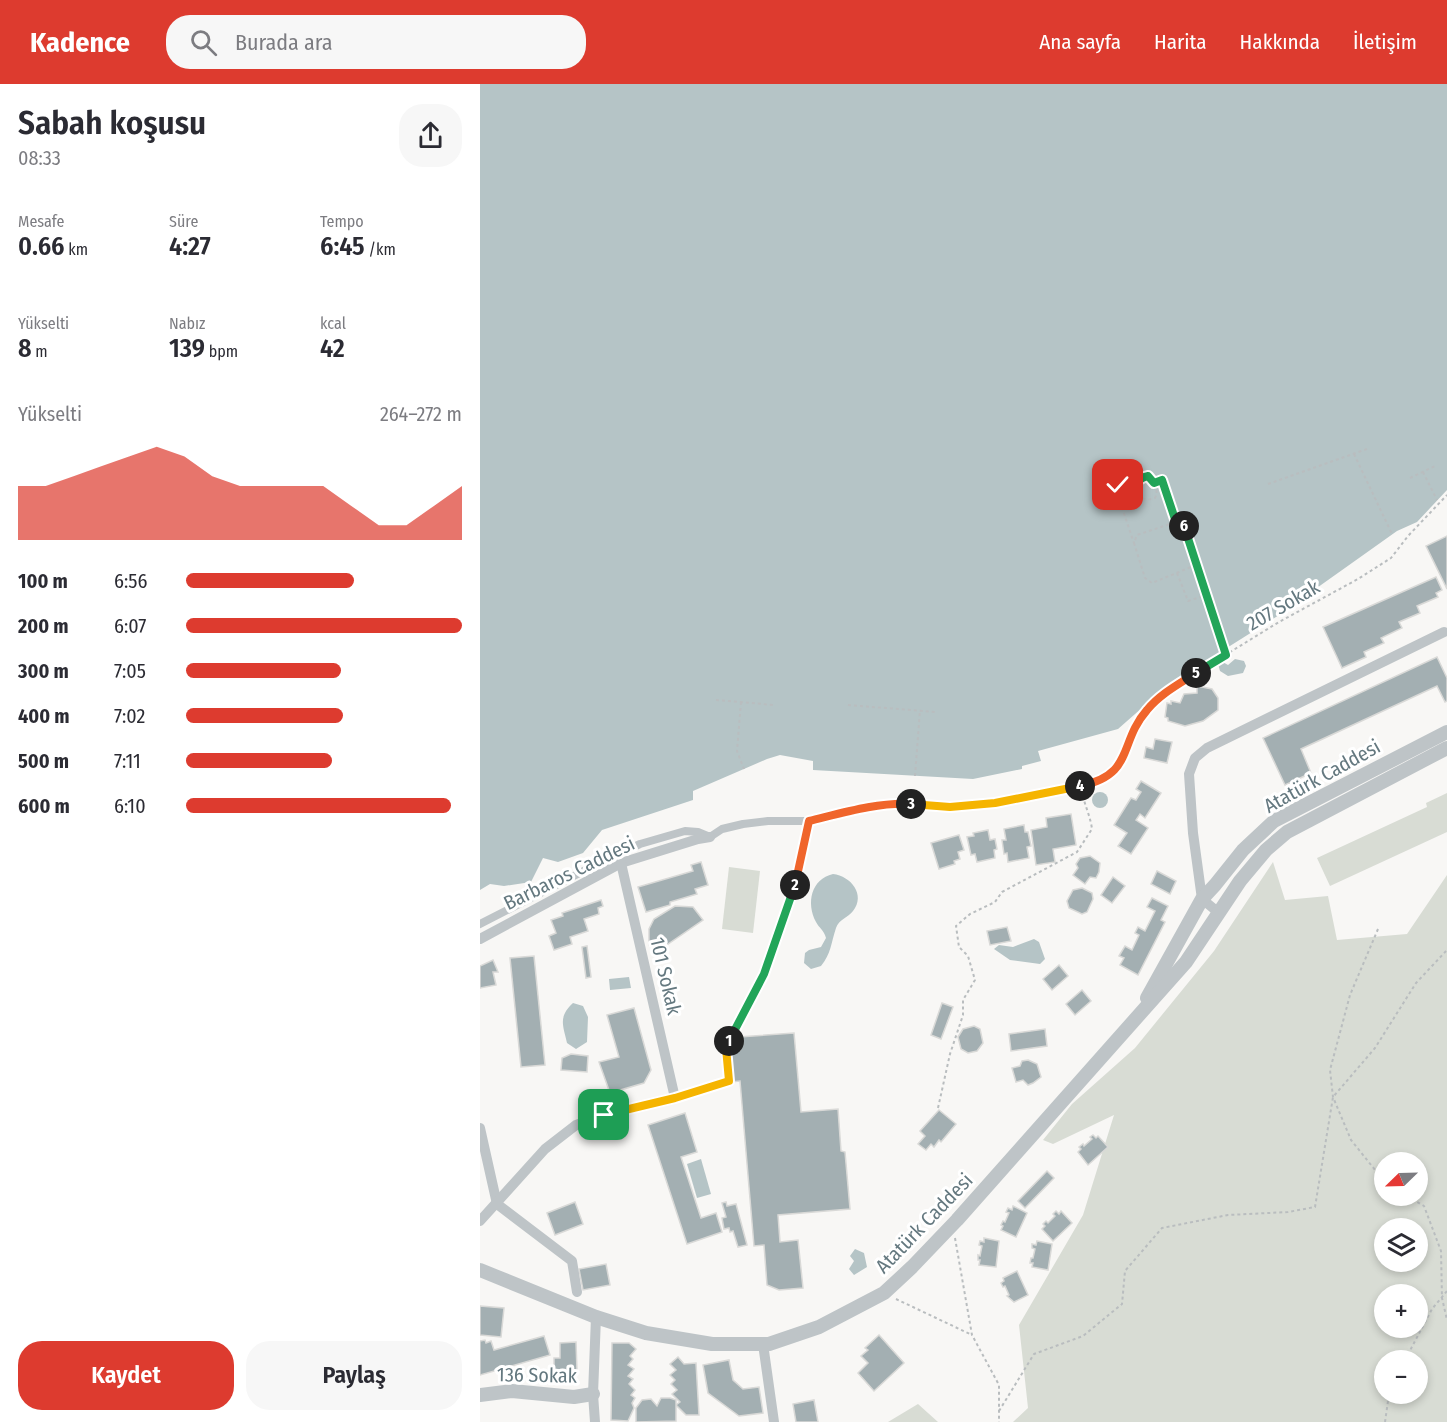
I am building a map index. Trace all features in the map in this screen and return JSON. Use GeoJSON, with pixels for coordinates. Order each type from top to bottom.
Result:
{"type":"FeatureCollection","features":[{"type":"Feature","properties":{"kind":"street"},"geometry":{"type":"LineString","coordinates":[[1219,913],[1202,899],[1193,832],[1189,774],[1196,758],[1207,748],[1444,632]]}},
{"type":"Feature","properties":{"kind":"street","name":"Atatürk Caddesi"},"geometry":{"type":"LineString","coordinates":[[1134,1022],[1202,899],[1243,850],[1275,821],[1447,732]]}},
{"type":"Feature","properties":{"kind":"street","name":"Atatürk Caddesi"},"geometry":{"type":"LineString","coordinates":[[480,1270],[596,1317],[646,1333],[712,1344],[769,1344],[819,1328],[884,1293],[953,1224],[1186,962],[1240,881],[1266,850],[1287,832],[1447,748]]}},
{"type":"Feature","properties":{"kind":"street"},"geometry":{"type":"LineString","coordinates":[[480,924],[639,844],[685,831],[698,832],[710,837],[722,829],[743,824],[768,820],[809,821],[898,803],[950,807],[995,803],[1029,796]]}},
{"type":"Feature","properties":{"kind":"street","name":"Barbaros Caddesi"},"geometry":{"type":"LineString","coordinates":[[480,939],[621,863],[710,837]]}},
{"type":"Feature","properties":{"kind":"street","name":"101 Sokak"},"geometry":{"type":"LineString","coordinates":[[621,863],[675,1098]]}},
{"type":"Feature","properties":{"kind":"street"},"geometry":{"type":"LineString","coordinates":[[480,1221],[545,1149],[576,1125],[604,1115],[675,1098]]}},
{"type":"Feature","properties":{"kind":"street"},"geometry":{"type":"LineString","coordinates":[[480,1128],[497,1204],[572,1262],[577,1292]]}},
{"type":"Feature","properties":{"kind":"street"},"geometry":{"type":"LineString","coordinates":[[595,1422],[593,1394],[596,1317]]}},
{"type":"Feature","properties":{"kind":"street"},"geometry":{"type":"LineString","coordinates":[[764,1344],[774,1422]]}},
{"type":"Feature","properties":{"kind":"street","name":"136 Sokak"},"geometry":{"type":"LineString","coordinates":[[480,1395],[512,1391],[574,1397],[593,1394]]}},
{"type":"Feature","properties":{"kind":"lane"},"geometry":{"type":"LineString","coordinates":[[675,1098],[729,1081]]}},
{"type":"Feature","properties":{"kind":"path"},"geometry":{"type":"LineString","coordinates":[[1268,484],[1367,449]]}},
{"type":"Feature","properties":{"kind":"path"},"geometry":{"type":"LineString","coordinates":[[1354,454],[1392,534]]}},
{"type":"Feature","properties":{"kind":"path"},"geometry":{"type":"LineString","coordinates":[[1410,478],[1435,466]]}},
{"type":"Feature","properties":{"kind":"path"},"geometry":{"type":"LineString","coordinates":[[1423,472],[1437,500]]}},
{"type":"Feature","properties":{"kind":"path"},"geometry":{"type":"LineString","coordinates":[[1118,485],[1133,487],[1141,499],[1147,501],[1155,498],[1157,492],[1148,476],[1139,479],[1133,487]]}},
{"type":"Feature","properties":{"kind":"path"},"geometry":{"type":"LineString","coordinates":[[1120,479],[1116,490],[1145,578],[1152,583],[1196,565]]}},
{"type":"Feature","properties":{"kind":"path"},"geometry":{"type":"LineString","coordinates":[[1154,483],[1162,480],[1176,522]]}},
{"type":"Feature","properties":{"kind":"path","name":"207 Sokak"},"geometry":{"type":"LineString","coordinates":[[1029,796],[1081,786],[1110,776],[1122,761],[1134,731],[1147,710],[1170,689],[1279,622],[1358,579],[1391,558],[1408,536],[1447,495]]}},
{"type":"Feature","properties":{"kind":"path"},"geometry":{"type":"LineString","coordinates":[[1134,543],[1137,535],[1182,520],[1226,655]]}},
{"type":"Feature","properties":{"kind":"path"},"geometry":{"type":"LineString","coordinates":[[1178,573],[1188,601],[1206,595]]}},
{"type":"Feature","properties":{"kind":"path"},"geometry":{"type":"LineString","coordinates":[[716,699],[774,705]]}},
{"type":"Feature","properties":{"kind":"path"},"geometry":{"type":"LineString","coordinates":[[741,702],[737,751],[744,769]]}},
{"type":"Feature","properties":{"kind":"path"},"geometry":{"type":"LineString","coordinates":[[848,705],[936,712]]}},
{"type":"Feature","properties":{"kind":"path"},"geometry":{"type":"LineString","coordinates":[[915,776],[920,710]]}},
{"type":"Feature","properties":{"kind":"path"},"geometry":{"type":"LineString","coordinates":[[938,1108],[950,1053],[963,1015],[963,1000],[975,980],[968,956],[960,947],[956,926],[970,914],[995,902],[1002,892],[1077,852],[1092,829],[1081,786]]}},
{"type":"Feature","properties":{"kind":"path"},"geometry":{"type":"LineString","coordinates":[[729,1081],[726,1048],[764,974],[796,881],[809,821]]}},
{"type":"Feature","properties":{"kind":"path"},"geometry":{"type":"LineString","coordinates":[[1374,1169],[1351,1140],[1334,1097],[1330,1070],[1350,995],[1378,929]]}},
{"type":"Feature","properties":{"kind":"path"},"geometry":{"type":"LineString","coordinates":[[999,1411],[1034,1354],[1083,1336],[1122,1304],[1125,1271],[1161,1228],[1228,1215],[1288,1212],[1315,1207],[1334,1097],[1375,1048],[1416,983],[1447,950]]}},
{"type":"Feature","properties":{"kind":"path"},"geometry":{"type":"LineString","coordinates":[[1424,1206],[1441,1251],[1442,1298],[1447,1320]]}},
{"type":"Feature","properties":{"kind":"path"},"geometry":{"type":"LineString","coordinates":[[953,1224],[972,1335],[999,1385],[999,1422]]}},
{"type":"Feature","properties":{"kind":"path"},"geometry":{"type":"LineString","coordinates":[[1410,1350],[1432,1308],[1447,1291]]}},
{"type":"Feature","properties":{"kind":"path"},"geometry":{"type":"LineString","coordinates":[[884,1293],[972,1335]]}},
{"type":"Feature","properties":{"kind":"path"},"geometry":{"type":"LineString","coordinates":[[1385,1422],[1388,1404]]}},
{"type":"Feature","properties":{"kind":"shaded area"},"geometry":{"type":"Polygon","coordinates":[[[480,84],[1447,84],[1447,490],[1417,522],[1397,531],[1276,617],[1168,685],[1118,729],[1038,751],[1041,761],[1022,766],[1022,769],[973,779],[813,770],[813,761],[780,755],[693,791],[693,800],[602,830],[583,853],[558,862],[543,858],[531,882],[504,886],[490,884],[480,890],[480,84]]]}},
{"type":"Feature","properties":{"kind":"shaded area"},"geometry":{"type":"Polygon","coordinates":[[[1235,659],[1244,661],[1246,666],[1243,673],[1228,676],[1220,671],[1218,664],[1221,661],[1228,665],[1235,659]]]}},
{"type":"Feature","properties":{"kind":"shaded area"},"geometry":{"type":"Polygon","coordinates":[[[1097,792],[1103,792],[1108,800],[1106,806],[1097,808],[1092,803],[1092,797],[1097,792]]]}},
{"type":"Feature","properties":{"kind":"shaded area"},"geometry":{"type":"Polygon","coordinates":[[[1447,793],[1447,832],[1330,886],[1317,858],[1427,807],[1426,803],[1447,793]]]}},
{"type":"Feature","properties":{"kind":"shaded area"},"geometry":{"type":"Polygon","coordinates":[[[1273,862],[1285,900],[1328,896],[1337,940],[1407,934],[1447,875],[1447,1422],[1013,1422],[1028,1408],[1019,1325],[1083,1215],[1114,1115],[1053,1144],[1043,1140],[1072,1104],[1135,1048],[1214,951],[1273,862]]]}},
{"type":"Feature","properties":{"kind":"shaded area"},"geometry":{"type":"Polygon","coordinates":[[[729,867],[760,871],[753,933],[722,929],[729,867]]]}},
{"type":"Feature","properties":{"kind":"shaded area"},"geometry":{"type":"Polygon","coordinates":[[[833,874],[846,878],[855,887],[857,905],[837,925],[824,962],[821,966],[811,969],[804,963],[805,953],[821,947],[826,938],[813,915],[812,893],[820,881],[833,874]]]}},
{"type":"Feature","properties":{"kind":"shaded area"},"geometry":{"type":"Polygon","coordinates":[[[1034,939],[1039,942],[1045,959],[1040,964],[1010,960],[994,949],[999,945],[1013,947],[1034,939]]]}},
{"type":"Feature","properties":{"kind":"shaded area"},"geometry":{"type":"Polygon","coordinates":[[[629,977],[631,988],[610,990],[609,979],[629,977]]]}},
{"type":"Feature","properties":{"kind":"shaded area"},"geometry":{"type":"Polygon","coordinates":[[[573,1003],[583,1006],[588,1017],[587,1042],[576,1049],[567,1043],[563,1022],[565,1013],[573,1003]]]}},
{"type":"Feature","properties":{"kind":"shaded area"},"geometry":{"type":"Polygon","coordinates":[[[701,1159],[711,1194],[697,1198],[687,1164],[701,1159]]]}},
{"type":"Feature","properties":{"kind":"shaded area"},"geometry":{"type":"Polygon","coordinates":[[[855,1249],[864,1253],[867,1267],[854,1275],[849,1269],[854,1261],[850,1256],[855,1249]]]}},
{"type":"Feature","properties":{"kind":"shaded area"},"geometry":{"type":"Polygon","coordinates":[[[918,1404],[938,1422],[888,1422],[918,1404]]]}},
{"type":"Feature","properties":{"kind":"building"},"geometry":{"type":"Polygon","coordinates":[[[1447,536],[1447,589],[1426,546],[1447,536]]]}},
{"type":"Feature","properties":{"kind":"building"},"geometry":{"type":"Polygon","coordinates":[[[1436,577],[1442,590],[1436,593],[1438,597],[1417,606],[1420,613],[1399,622],[1402,628],[1381,638],[1384,643],[1364,652],[1366,657],[1342,668],[1323,627],[1436,577]]]}},
{"type":"Feature","properties":{"kind":"building"},"geometry":{"type":"Polygon","coordinates":[[[1437,657],[1447,678],[1447,701],[1445,702],[1437,686],[1301,749],[1311,773],[1285,785],[1263,738],[1437,657]]]}},
{"type":"Feature","properties":{"kind":"building"},"geometry":{"type":"Polygon","coordinates":[[[1197,686],[1212,689],[1218,698],[1218,710],[1203,721],[1185,726],[1168,721],[1165,717],[1167,703],[1171,704],[1171,701],[1180,703],[1184,694],[1197,693],[1197,686]]]}},
{"type":"Feature","properties":{"kind":"building"},"geometry":{"type":"Polygon","coordinates":[[[1155,739],[1172,742],[1167,763],[1144,758],[1146,747],[1153,749],[1155,739]]]}},
{"type":"Feature","properties":{"kind":"building"},"geometry":{"type":"Polygon","coordinates":[[[1141,781],[1161,793],[1145,818],[1140,814],[1136,820],[1148,828],[1131,854],[1118,846],[1127,833],[1114,825],[1131,798],[1136,800],[1141,792],[1136,789],[1141,781]]]}},
{"type":"Feature","properties":{"kind":"building"},"geometry":{"type":"Polygon","coordinates":[[[1071,814],[1076,845],[1053,849],[1055,862],[1036,865],[1031,830],[1047,827],[1046,818],[1071,814]]]}},
{"type":"Feature","properties":{"kind":"building"},"geometry":{"type":"Polygon","coordinates":[[[1024,825],[1031,846],[1027,847],[1029,858],[1008,862],[1002,840],[1006,840],[1004,829],[1024,825]]]}},
{"type":"Feature","properties":{"kind":"building"},"geometry":{"type":"Polygon","coordinates":[[[988,830],[990,840],[995,839],[997,849],[994,850],[995,858],[977,862],[975,854],[971,855],[967,837],[974,836],[973,833],[988,830]]]}},
{"type":"Feature","properties":{"kind":"building"},"geometry":{"type":"Polygon","coordinates":[[[959,835],[964,850],[958,852],[960,859],[954,861],[955,864],[939,869],[931,843],[959,835]]]}},
{"type":"Feature","properties":{"kind":"building"},"geometry":{"type":"Polygon","coordinates":[[[1090,856],[1100,863],[1099,872],[1096,878],[1090,877],[1085,884],[1073,875],[1078,868],[1076,864],[1080,858],[1090,856]]]}},
{"type":"Feature","properties":{"kind":"building"},"geometry":{"type":"Polygon","coordinates":[[[701,862],[708,885],[695,889],[697,894],[646,912],[638,887],[693,871],[691,865],[701,862]]]}},
{"type":"Feature","properties":{"kind":"building"},"geometry":{"type":"Polygon","coordinates":[[[1157,871],[1176,881],[1170,894],[1151,884],[1157,871]]]}},
{"type":"Feature","properties":{"kind":"building"},"geometry":{"type":"Polygon","coordinates":[[[1113,877],[1125,886],[1112,903],[1101,895],[1113,877]]]}},
{"type":"Feature","properties":{"kind":"building"},"geometry":{"type":"Polygon","coordinates":[[[1082,888],[1092,893],[1093,899],[1087,912],[1082,914],[1069,908],[1067,901],[1073,890],[1082,888]]]}},
{"type":"Feature","properties":{"kind":"building"},"geometry":{"type":"Polygon","coordinates":[[[1152,898],[1168,906],[1161,920],[1165,922],[1138,975],[1120,965],[1124,958],[1119,956],[1125,946],[1132,950],[1139,935],[1135,933],[1138,927],[1145,931],[1155,911],[1147,907],[1152,898]]]}},
{"type":"Feature","properties":{"kind":"building"},"geometry":{"type":"Polygon","coordinates":[[[601,900],[603,906],[598,908],[599,914],[584,919],[588,931],[570,937],[572,944],[554,950],[549,936],[556,933],[551,920],[563,916],[562,913],[601,900]]]}},
{"type":"Feature","properties":{"kind":"building"},"geometry":{"type":"Polygon","coordinates":[[[675,906],[693,907],[703,920],[655,953],[649,945],[649,929],[654,919],[675,906]]]}},
{"type":"Feature","properties":{"kind":"building"},"geometry":{"type":"Polygon","coordinates":[[[1007,927],[1011,941],[990,945],[987,931],[1007,927]]]}},
{"type":"Feature","properties":{"kind":"building"},"geometry":{"type":"Polygon","coordinates":[[[587,946],[591,977],[586,978],[582,947],[587,946]]]}},
{"type":"Feature","properties":{"kind":"building"},"geometry":{"type":"Polygon","coordinates":[[[534,956],[545,1065],[521,1067],[510,958],[534,956]]]}},
{"type":"Feature","properties":{"kind":"building"},"geometry":{"type":"Polygon","coordinates":[[[493,960],[498,972],[493,972],[496,985],[480,988],[480,966],[493,960]]]}},
{"type":"Feature","properties":{"kind":"building"},"geometry":{"type":"Polygon","coordinates":[[[1059,965],[1068,976],[1052,990],[1043,979],[1059,965]]]}},
{"type":"Feature","properties":{"kind":"building"},"geometry":{"type":"Polygon","coordinates":[[[1082,990],[1091,1001],[1075,1015],[1066,1004],[1082,990]]]}},
{"type":"Feature","properties":{"kind":"building"},"geometry":{"type":"Polygon","coordinates":[[[942,1003],[953,1007],[941,1039],[931,1035],[942,1003]]]}},
{"type":"Feature","properties":{"kind":"building"},"geometry":{"type":"Polygon","coordinates":[[[634,1008],[651,1070],[644,1083],[610,1093],[599,1062],[619,1057],[607,1015],[634,1008]]]}},
{"type":"Feature","properties":{"kind":"building"},"geometry":{"type":"Polygon","coordinates":[[[974,1026],[980,1029],[983,1043],[977,1051],[968,1053],[961,1049],[958,1037],[963,1029],[974,1026]]]}},
{"type":"Feature","properties":{"kind":"building"},"geometry":{"type":"Polygon","coordinates":[[[1045,1029],[1047,1046],[1011,1051],[1009,1034],[1045,1029]]]}},
{"type":"Feature","properties":{"kind":"building"},"geometry":{"type":"Polygon","coordinates":[[[794,1033],[801,1112],[838,1109],[841,1151],[845,1152],[850,1209],[778,1215],[780,1242],[798,1240],[803,1288],[779,1290],[767,1285],[764,1245],[754,1246],[740,1081],[731,1082],[729,1051],[740,1050],[739,1037],[794,1033]]]}},
{"type":"Feature","properties":{"kind":"building"},"geometry":{"type":"Polygon","coordinates":[[[571,1054],[588,1056],[587,1072],[561,1070],[562,1058],[571,1054]]]}},
{"type":"Feature","properties":{"kind":"building"},"geometry":{"type":"Polygon","coordinates":[[[1028,1060],[1037,1064],[1041,1077],[1028,1085],[1023,1080],[1016,1082],[1012,1068],[1028,1060]]]}},
{"type":"Feature","properties":{"kind":"building"},"geometry":{"type":"Polygon","coordinates":[[[939,1110],[956,1124],[941,1142],[939,1140],[934,1147],[931,1144],[926,1150],[918,1144],[925,1136],[920,1131],[939,1110]]]}},
{"type":"Feature","properties":{"kind":"building"},"geometry":{"type":"Polygon","coordinates":[[[685,1113],[697,1152],[681,1157],[701,1218],[716,1213],[722,1232],[687,1244],[648,1125],[685,1113]]]}},
{"type":"Feature","properties":{"kind":"building"},"geometry":{"type":"Polygon","coordinates":[[[1093,1135],[1096,1138],[1098,1136],[1108,1147],[1088,1165],[1078,1152],[1081,1149],[1079,1147],[1083,1144],[1084,1146],[1093,1135]]]}},
{"type":"Feature","properties":{"kind":"building"},"geometry":{"type":"Polygon","coordinates":[[[1047,1171],[1054,1178],[1025,1208],[1018,1201],[1047,1171]]]}},
{"type":"Feature","properties":{"kind":"building"},"geometry":{"type":"Polygon","coordinates":[[[575,1202],[583,1224],[555,1235],[547,1213],[575,1202]]]}},
{"type":"Feature","properties":{"kind":"building"},"geometry":{"type":"Polygon","coordinates":[[[726,1202],[727,1206],[736,1204],[747,1245],[738,1247],[733,1231],[730,1232],[729,1228],[724,1229],[722,1218],[726,1217],[722,1203],[726,1202]]]}},
{"type":"Feature","properties":{"kind":"building"},"geometry":{"type":"Polygon","coordinates":[[[1013,1206],[1027,1213],[1016,1237],[1001,1230],[1003,1226],[1001,1225],[1009,1213],[1006,1212],[1008,1208],[1012,1210],[1013,1206]]]}},
{"type":"Feature","properties":{"kind":"building"},"geometry":{"type":"Polygon","coordinates":[[[1056,1211],[1059,1214],[1061,1211],[1072,1223],[1053,1241],[1042,1229],[1046,1221],[1048,1223],[1055,1216],[1053,1214],[1056,1211]]]}},
{"type":"Feature","properties":{"kind":"building"},"geometry":{"type":"Polygon","coordinates":[[[984,1238],[999,1241],[996,1267],[979,1265],[978,1255],[980,1256],[982,1246],[979,1245],[980,1241],[984,1242],[984,1238]]]}},
{"type":"Feature","properties":{"kind":"building"},"geometry":{"type":"Polygon","coordinates":[[[1037,1241],[1052,1244],[1048,1270],[1032,1267],[1033,1263],[1030,1263],[1035,1249],[1032,1248],[1032,1244],[1036,1245],[1037,1241]]]}},
{"type":"Feature","properties":{"kind":"building"},"geometry":{"type":"Polygon","coordinates":[[[606,1264],[610,1285],[583,1290],[579,1269],[606,1264]]]}},
{"type":"Feature","properties":{"kind":"building"},"geometry":{"type":"Polygon","coordinates":[[[1017,1271],[1028,1295],[1014,1302],[1007,1296],[1009,1295],[1005,1286],[1003,1287],[1001,1283],[1004,1281],[1003,1278],[1017,1271]]]}},
{"type":"Feature","properties":{"kind":"building"},"geometry":{"type":"Polygon","coordinates":[[[480,1306],[504,1308],[501,1337],[480,1335],[480,1306]]]}},
{"type":"Feature","properties":{"kind":"building"},"geometry":{"type":"Polygon","coordinates":[[[879,1335],[904,1363],[874,1391],[858,1373],[868,1363],[861,1356],[868,1350],[865,1348],[879,1335]]]}},
{"type":"Feature","properties":{"kind":"building"},"geometry":{"type":"Polygon","coordinates":[[[544,1336],[550,1355],[480,1375],[480,1341],[485,1340],[486,1343],[491,1341],[494,1350],[544,1336]]]}},
{"type":"Feature","properties":{"kind":"building"},"geometry":{"type":"Polygon","coordinates":[[[576,1342],[577,1371],[554,1371],[554,1358],[560,1358],[560,1343],[576,1342]]]}},
{"type":"Feature","properties":{"kind":"building"},"geometry":{"type":"Polygon","coordinates":[[[612,1343],[629,1343],[636,1349],[630,1356],[633,1359],[628,1365],[634,1369],[628,1376],[633,1379],[629,1384],[635,1390],[631,1395],[635,1398],[632,1403],[634,1408],[628,1421],[611,1420],[612,1343]]]}},
{"type":"Feature","properties":{"kind":"building"},"geometry":{"type":"Polygon","coordinates":[[[678,1357],[684,1364],[696,1363],[699,1415],[686,1415],[676,1405],[680,1402],[672,1394],[677,1390],[671,1384],[675,1380],[670,1375],[676,1370],[670,1364],[678,1357]]]}},
{"type":"Feature","properties":{"kind":"building"},"geometry":{"type":"Polygon","coordinates":[[[729,1360],[733,1380],[743,1389],[759,1387],[763,1413],[739,1416],[708,1393],[703,1365],[729,1360]]]}},
{"type":"Feature","properties":{"kind":"building"},"geometry":{"type":"Polygon","coordinates":[[[661,1398],[676,1400],[676,1421],[636,1422],[636,1408],[642,1400],[651,1399],[657,1406],[661,1398]]]}},
{"type":"Feature","properties":{"kind":"building"},"geometry":{"type":"Polygon","coordinates":[[[814,1400],[818,1422],[796,1422],[793,1404],[814,1400]]]}},
{"type":"Feature","properties":{"kind":"route"},"geometry":{"type":"LineString","coordinates":[[604,1115],[654,1104],[729,1081],[726,1048],[764,974],[796,881],[809,821],[898,803],[950,807],[995,803],[1088,784],[1110,776],[1122,761],[1134,731],[1147,710],[1170,689],[1226,655],[1182,520],[1176,522],[1162,480],[1154,483],[1148,476],[1139,479],[1133,487],[1118,485]]}}]}
